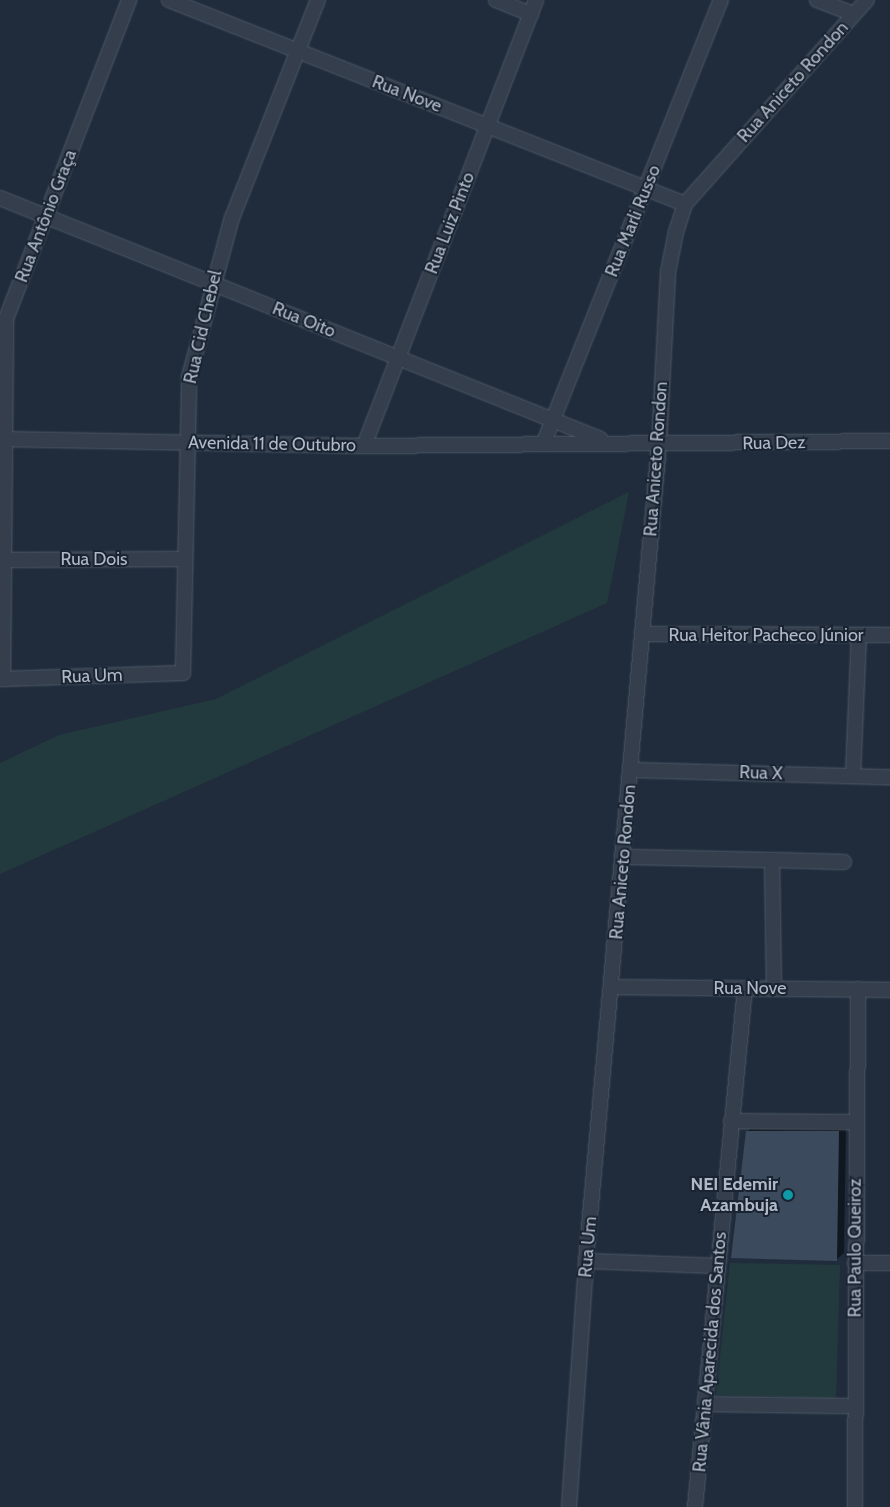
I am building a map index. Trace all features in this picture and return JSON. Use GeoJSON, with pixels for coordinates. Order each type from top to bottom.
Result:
{"type":"FeatureCollection","features":[{"type":"Feature","properties":{"kind":"street","name":"Rua Antônio Graça"},"geometry":{"type":"LineString","coordinates":[[1,679],[4,560],[2,439],[6,319],[129,0]]}},
{"type":"Feature","properties":{"kind":"street","name":"Rua Nove"},"geometry":{"type":"LineString","coordinates":[[169,0],[685,204]]}},
{"type":"Feature","properties":{"kind":"street","name":"Rua Cid Chebel"},"geometry":{"type":"LineString","coordinates":[[183,673],[189,377],[212,283],[232,218],[318,0]]}},
{"type":"Feature","properties":{"kind":"street"},"geometry":{"type":"LineString","coordinates":[[496,0],[531,14]]}},
{"type":"Feature","properties":{"kind":"street","name":"Rua Luiz Pinto"},"geometry":{"type":"LineString","coordinates":[[364,446],[536,0]]}},
{"type":"Feature","properties":{"kind":"street","name":"Rua Marli Russo"},"geometry":{"type":"LineString","coordinates":[[544,442],[721,0]]}},
{"type":"Feature","properties":{"kind":"street"},"geometry":{"type":"LineString","coordinates":[[817,0],[853,14]]}},
{"type":"Feature","properties":{"kind":"street","name":"Rua Aniceto Rondon"},"geometry":{"type":"LineString","coordinates":[[611,987],[632,770],[659,445],[668,272],[685,204],[867,0]]}},
{"type":"Feature","properties":{"kind":"street","name":"Rua Oito"},"geometry":{"type":"LineString","coordinates":[[0,198],[608,442]]}},
{"type":"Feature","properties":{"kind":"street","name":"Avenida 11 de Outubro"},"geometry":{"type":"LineString","coordinates":[[2,439],[364,446],[608,442]]}},
{"type":"Feature","properties":{"kind":"street","name":"Rua Dez"},"geometry":{"type":"LineString","coordinates":[[608,442],[659,445],[890,440]]}},
{"type":"Feature","properties":{"kind":"street","name":"Rua Dois"},"geometry":{"type":"LineString","coordinates":[[4,560],[185,559]]}},
{"type":"Feature","properties":{"kind":"street","name":"Rua Heitor Pacheco Júnior"},"geometry":{"type":"LineString","coordinates":[[643,634],[890,635]]}},
{"type":"Feature","properties":{"kind":"street"},"geometry":{"type":"LineString","coordinates":[[853,776],[859,635]]}},
{"type":"Feature","properties":{"kind":"street","name":"Rua Um"},"geometry":{"type":"LineString","coordinates":[[1,679],[183,673]]}},
{"type":"Feature","properties":{"kind":"street","name":"Rua X"},"geometry":{"type":"LineString","coordinates":[[632,770],[890,777]]}},
{"type":"Feature","properties":{"kind":"street"},"geometry":{"type":"LineString","coordinates":[[623,857],[844,862]]}},
{"type":"Feature","properties":{"kind":"street"},"geometry":{"type":"LineString","coordinates":[[772,860],[774,989]]}},
{"type":"Feature","properties":{"kind":"street","name":"Rua Nove"},"geometry":{"type":"LineString","coordinates":[[611,987],[890,990]]}},
{"type":"Feature","properties":{"kind":"street","name":"Rua Um"},"geometry":{"type":"LineString","coordinates":[[569,1507],[586,1262],[611,987]]}},
{"type":"Feature","properties":{"kind":"street","name":"Rua Vânia Aparecida dos Santos"},"geometry":{"type":"LineString","coordinates":[[696,1507],[745,988]]}},
{"type":"Feature","properties":{"kind":"street","name":"Rua Paulo Queiroz"},"geometry":{"type":"LineString","coordinates":[[855,1507],[855,1122],[858,989]]}},
{"type":"Feature","properties":{"kind":"street"},"geometry":{"type":"LineString","coordinates":[[731,1121],[855,1122]]}},
{"type":"Feature","properties":{"kind":"street"},"geometry":{"type":"LineString","coordinates":[[586,1262],[718,1266]]}},
{"type":"Feature","properties":{"kind":"street"},"geometry":{"type":"LineString","coordinates":[[855,1263],[890,1263]]}},
{"type":"Feature","properties":{"kind":"street"},"geometry":{"type":"LineString","coordinates":[[706,1404],[855,1406]]}},
{"type":"Feature","properties":{"kind":"green space"},"geometry":{"type":"Polygon","coordinates":[[[629,492],[607,603],[0,874],[0,763],[59,735],[216,699],[629,492]]]}},
{"type":"Feature","properties":{"kind":"green space"},"geometry":{"type":"Polygon","coordinates":[[[730,1263],[840,1265],[836,1398],[716,1395],[730,1263]]]}},
{"type":"Feature","properties":{"kind":"building","name":"NEI Edemir Azambuja"},"geometry":{"type":"Polygon","coordinates":[[[746,1131],[839,1131],[837,1261],[731,1258],[746,1131]]]}},
{"type":"Feature","properties":{"kind":"place","name":"NEI Edemir Azambuja"},"geometry":{"type":"Point","coordinates":[788,1195]}}]}
